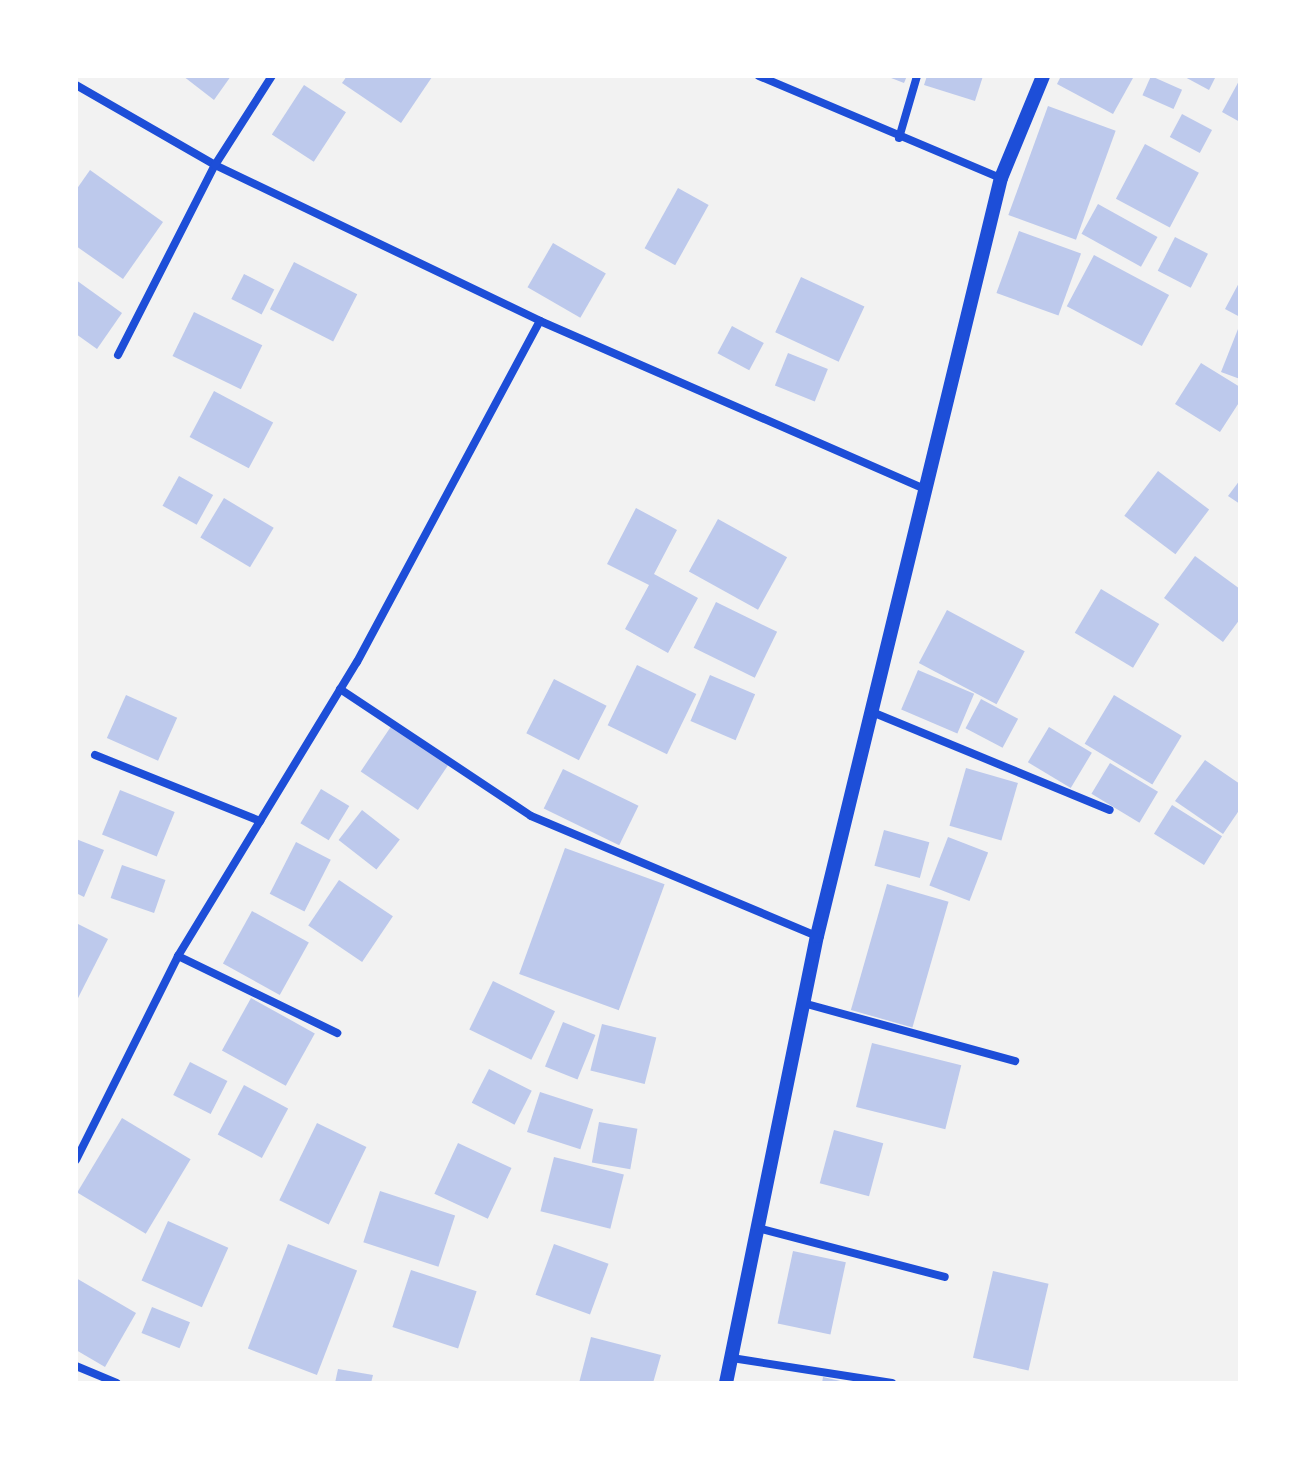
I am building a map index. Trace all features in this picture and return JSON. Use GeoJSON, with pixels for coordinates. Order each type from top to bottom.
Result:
{"type":"FeatureCollection","features":[{"type":"Feature","properties":{"kind":"street"},"geometry":{"type":"LineString","coordinates":[[118,355],[215,165],[272,76]]}},
{"type":"Feature","properties":{"kind":"street"},"geometry":{"type":"LineString","coordinates":[[759,76],[899,138],[1001,178]]}},
{"type":"Feature","properties":{"kind":"street"},"geometry":{"type":"LineString","coordinates":[[899,138],[917,76]]}},
{"type":"Feature","properties":{"kind":"street"},"geometry":{"type":"LineString","coordinates":[[726,1383],[817,936],[928,490],[1001,178],[1043,76]]}},
{"type":"Feature","properties":{"kind":"street"},"geometry":{"type":"LineString","coordinates":[[76,85],[215,165],[540,321],[928,490]]}},
{"type":"Feature","properties":{"kind":"street"},"geometry":{"type":"LineString","coordinates":[[76,1160],[178,956],[340,689],[540,321]]}},
{"type":"Feature","properties":{"kind":"street"},"geometry":{"type":"LineString","coordinates":[[340,689],[531,816],[817,936]]}},
{"type":"Feature","properties":{"kind":"street"},"geometry":{"type":"LineString","coordinates":[[872,712],[1110,810]]}},
{"type":"Feature","properties":{"kind":"street"},"geometry":{"type":"LineString","coordinates":[[95,755],[260,821]]}},
{"type":"Feature","properties":{"kind":"street"},"geometry":{"type":"LineString","coordinates":[[178,956],[337,1033]]}},
{"type":"Feature","properties":{"kind":"street"},"geometry":{"type":"LineString","coordinates":[[803,1003],[1015,1061]]}},
{"type":"Feature","properties":{"kind":"street"},"geometry":{"type":"LineString","coordinates":[[758,1228],[945,1277]]}},
{"type":"Feature","properties":{"kind":"street"},"geometry":{"type":"LineString","coordinates":[[732,1358],[892,1383]]}},
{"type":"Feature","properties":{"kind":"street"},"geometry":{"type":"LineString","coordinates":[[76,1366],[117,1383]]}},
{"type":"Feature","properties":{"kind":"building"},"geometry":{"type":"Polygon","coordinates":[[[183,76],[231,76],[214,100],[183,76]]]}},
{"type":"Feature","properties":{"kind":"building"},"geometry":{"type":"Polygon","coordinates":[[[347,76],[432,77],[401,123],[342,83],[347,76]]]}},
{"type":"Feature","properties":{"kind":"building"},"geometry":{"type":"Polygon","coordinates":[[[886,76],[907,76],[904,83],[886,76]]]}},
{"type":"Feature","properties":{"kind":"building"},"geometry":{"type":"Polygon","coordinates":[[[927,76],[983,76],[975,101],[924,85],[927,76]]]}},
{"type":"Feature","properties":{"kind":"building"},"geometry":{"type":"Polygon","coordinates":[[[1061,76],[1133,78],[1113,114],[1057,84],[1061,76]]]}},
{"type":"Feature","properties":{"kind":"building"},"geometry":{"type":"Polygon","coordinates":[[[1151,76],[1182,90],[1174,109],[1142,95],[1151,76]]]}},
{"type":"Feature","properties":{"kind":"building"},"geometry":{"type":"Polygon","coordinates":[[[1183,76],[1216,76],[1209,90],[1183,76]]]}},
{"type":"Feature","properties":{"kind":"building"},"geometry":{"type":"Polygon","coordinates":[[[1240,79],[1240,122],[1222,112],[1240,79]]]}},
{"type":"Feature","properties":{"kind":"building"},"geometry":{"type":"Polygon","coordinates":[[[304,85],[346,112],[314,162],[272,134],[304,85]]]}},
{"type":"Feature","properties":{"kind":"building"},"geometry":{"type":"Polygon","coordinates":[[[1048,106],[1116,131],[1076,240],[1008,215],[1048,106]]]}},
{"type":"Feature","properties":{"kind":"building"},"geometry":{"type":"Polygon","coordinates":[[[1182,114],[1212,130],[1200,153],[1170,137],[1182,114]]]}},
{"type":"Feature","properties":{"kind":"building"},"geometry":{"type":"Polygon","coordinates":[[[1145,144],[1199,173],[1170,227],[1116,199],[1145,144]]]}},
{"type":"Feature","properties":{"kind":"building"},"geometry":{"type":"Polygon","coordinates":[[[90,170],[163,222],[123,279],[76,246],[76,190],[90,170]]]}},
{"type":"Feature","properties":{"kind":"building"},"geometry":{"type":"Polygon","coordinates":[[[678,188],[709,205],[675,265],[645,248],[678,188]]]}},
{"type":"Feature","properties":{"kind":"building"},"geometry":{"type":"Polygon","coordinates":[[[1098,204],[1157,237],[1141,267],[1082,234],[1098,204]]]}},
{"type":"Feature","properties":{"kind":"building"},"geometry":{"type":"Polygon","coordinates":[[[1019,231],[1081,254],[1058,316],[996,293],[1019,231]]]}},
{"type":"Feature","properties":{"kind":"building"},"geometry":{"type":"Polygon","coordinates":[[[1175,237],[1208,254],[1191,288],[1158,271],[1175,237]]]}},
{"type":"Feature","properties":{"kind":"building"},"geometry":{"type":"Polygon","coordinates":[[[553,243],[606,274],[580,318],[528,287],[553,243]]]}},
{"type":"Feature","properties":{"kind":"building"},"geometry":{"type":"Polygon","coordinates":[[[1094,255],[1169,295],[1142,346],[1067,306],[1094,255]]]}},
{"type":"Feature","properties":{"kind":"building"},"geometry":{"type":"Polygon","coordinates":[[[294,262],[357,294],[333,341],[270,309],[294,262]]]}},
{"type":"Feature","properties":{"kind":"building"},"geometry":{"type":"Polygon","coordinates":[[[244,274],[274,289],[262,314],[231,299],[244,274]]]}},
{"type":"Feature","properties":{"kind":"building"},"geometry":{"type":"Polygon","coordinates":[[[801,277],[864,307],[839,362],[775,332],[801,277]]]}},
{"type":"Feature","properties":{"kind":"building"},"geometry":{"type":"Polygon","coordinates":[[[76,280],[122,313],[97,349],[76,334],[76,280]]]}},
{"type":"Feature","properties":{"kind":"building"},"geometry":{"type":"Polygon","coordinates":[[[1240,281],[1240,317],[1225,309],[1240,281]]]}},
{"type":"Feature","properties":{"kind":"building"},"geometry":{"type":"Polygon","coordinates":[[[194,312],[262,345],[241,389],[173,356],[194,312]]]}},
{"type":"Feature","properties":{"kind":"building"},"geometry":{"type":"Polygon","coordinates":[[[1240,324],[1240,379],[1221,372],[1240,324]]]}},
{"type":"Feature","properties":{"kind":"building"},"geometry":{"type":"Polygon","coordinates":[[[732,326],[764,343],[749,370],[717,353],[732,326]]]}},
{"type":"Feature","properties":{"kind":"building"},"geometry":{"type":"Polygon","coordinates":[[[788,353],[828,369],[815,402],[775,385],[788,353]]]}},
{"type":"Feature","properties":{"kind":"building"},"geometry":{"type":"Polygon","coordinates":[[[1201,363],[1240,387],[1240,401],[1220,432],[1175,404],[1201,363]]]}},
{"type":"Feature","properties":{"kind":"building"},"geometry":{"type":"Polygon","coordinates":[[[214,391],[273,422],[249,468],[190,437],[214,391]]]}},
{"type":"Feature","properties":{"kind":"building"},"geometry":{"type":"Polygon","coordinates":[[[1158,471],[1209,510],[1175,554],[1124,516],[1158,471]]]}},
{"type":"Feature","properties":{"kind":"building"},"geometry":{"type":"Polygon","coordinates":[[[179,476],[213,495],[197,525],[163,506],[179,476]]]}},
{"type":"Feature","properties":{"kind":"building"},"geometry":{"type":"Polygon","coordinates":[[[1240,480],[1240,504],[1228,496],[1240,480]]]}},
{"type":"Feature","properties":{"kind":"building"},"geometry":{"type":"Polygon","coordinates":[[[224,498],[274,528],[250,567],[200,537],[224,498]]]}},
{"type":"Feature","properties":{"kind":"building"},"geometry":{"type":"Polygon","coordinates":[[[636,508],[677,530],[654,574],[698,598],[668,653],[625,629],[649,585],[607,564],[636,508]]]}},
{"type":"Feature","properties":{"kind":"building"},"geometry":{"type":"Polygon","coordinates":[[[718,519],[787,557],[758,610],[689,571],[718,519]]]}},
{"type":"Feature","properties":{"kind":"building"},"geometry":{"type":"Polygon","coordinates":[[[1195,556],[1240,589],[1240,619],[1223,642],[1164,598],[1195,556]]]}},
{"type":"Feature","properties":{"kind":"building"},"geometry":{"type":"Polygon","coordinates":[[[1101,589],[1159,624],[1133,668],[1075,633],[1101,589]]]}},
{"type":"Feature","properties":{"kind":"building"},"geometry":{"type":"Polygon","coordinates":[[[716,602],[777,632],[755,678],[694,648],[716,602]]]}},
{"type":"Feature","properties":{"kind":"building"},"geometry":{"type":"Polygon","coordinates":[[[947,610],[1025,651],[997,704],[919,663],[947,610]]]}},
{"type":"Feature","properties":{"kind":"building"},"geometry":{"type":"Polygon","coordinates":[[[637,665],[696,694],[667,754],[608,725],[637,665]]]}},
{"type":"Feature","properties":{"kind":"building"},"geometry":{"type":"Polygon","coordinates":[[[918,670],[974,694],[957,733],[901,710],[918,670]]]}},
{"type":"Feature","properties":{"kind":"building"},"geometry":{"type":"Polygon","coordinates":[[[710,675],[755,694],[736,740],[690,721],[710,675]]]}},
{"type":"Feature","properties":{"kind":"building"},"geometry":{"type":"Polygon","coordinates":[[[554,679],[607,706],[579,760],[526,733],[554,679]]]}},
{"type":"Feature","properties":{"kind":"building"},"geometry":{"type":"Polygon","coordinates":[[[126,695],[177,718],[158,761],[107,738],[126,695]]]}},
{"type":"Feature","properties":{"kind":"building"},"geometry":{"type":"Polygon","coordinates":[[[1114,695],[1182,736],[1152,785],[1085,744],[1114,695]]]}},
{"type":"Feature","properties":{"kind":"building"},"geometry":{"type":"Polygon","coordinates":[[[981,699],[1018,719],[1003,748],[966,728],[981,699]]]}},
{"type":"Feature","properties":{"kind":"building"},"geometry":{"type":"Polygon","coordinates":[[[392,725],[449,764],[418,810],[361,771],[392,725]]]}},
{"type":"Feature","properties":{"kind":"building"},"geometry":{"type":"Polygon","coordinates":[[[1049,727],[1092,753],[1071,788],[1028,762],[1049,727]]]}},
{"type":"Feature","properties":{"kind":"building"},"geometry":{"type":"Polygon","coordinates":[[[1205,760],[1240,784],[1240,809],[1223,834],[1175,801],[1205,760]]]}},
{"type":"Feature","properties":{"kind":"building"},"geometry":{"type":"Polygon","coordinates":[[[1110,763],[1158,792],[1139,823],[1091,794],[1110,763]]]}},
{"type":"Feature","properties":{"kind":"building"},"geometry":{"type":"Polygon","coordinates":[[[966,768],[1018,783],[1001,841],[949,826],[966,768]]]}},
{"type":"Feature","properties":{"kind":"building"},"geometry":{"type":"Polygon","coordinates":[[[563,769],[638,806],[619,845],[544,809],[563,769]]]}},
{"type":"Feature","properties":{"kind":"building"},"geometry":{"type":"Polygon","coordinates":[[[321,789],[349,806],[329,840],[300,823],[321,789]]]}},
{"type":"Feature","properties":{"kind":"building"},"geometry":{"type":"Polygon","coordinates":[[[120,790],[175,812],[157,857],[102,835],[120,790]]]}},
{"type":"Feature","properties":{"kind":"building"},"geometry":{"type":"Polygon","coordinates":[[[1172,805],[1222,836],[1204,865],[1154,834],[1172,805]]]}},
{"type":"Feature","properties":{"kind":"building"},"geometry":{"type":"Polygon","coordinates":[[[362,810],[400,840],[376,869],[339,840],[362,810]]]}},
{"type":"Feature","properties":{"kind":"building"},"geometry":{"type":"Polygon","coordinates":[[[884,830],[929,842],[920,878],[874,866],[884,830]]]}},
{"type":"Feature","properties":{"kind":"building"},"geometry":{"type":"Polygon","coordinates":[[[948,837],[988,852],[970,901],[929,886],[948,837]]]}},
{"type":"Feature","properties":{"kind":"building"},"geometry":{"type":"Polygon","coordinates":[[[76,839],[104,850],[84,897],[76,893],[76,839]]]}},
{"type":"Feature","properties":{"kind":"building"},"geometry":{"type":"Polygon","coordinates":[[[296,842],[331,860],[304,911],[270,894],[296,842]]]}},
{"type":"Feature","properties":{"kind":"building"},"geometry":{"type":"Polygon","coordinates":[[[565,848],[665,884],[619,1010],[519,974],[565,848]]]}},
{"type":"Feature","properties":{"kind":"building"},"geometry":{"type":"Polygon","coordinates":[[[122,865],[165,880],[154,913],[111,898],[122,865]]]}},
{"type":"Feature","properties":{"kind":"building"},"geometry":{"type":"Polygon","coordinates":[[[339,880],[393,916],[362,962],[308,926],[339,880]]]}},
{"type":"Feature","properties":{"kind":"building"},"geometry":{"type":"Polygon","coordinates":[[[887,884],[949,902],[912,1028],[851,1010],[887,884]]]}},
{"type":"Feature","properties":{"kind":"building"},"geometry":{"type":"Polygon","coordinates":[[[252,911],[309,943],[280,995],[223,963],[252,911]]]}},
{"type":"Feature","properties":{"kind":"building"},"geometry":{"type":"Polygon","coordinates":[[[76,923],[108,939],[76,1002],[76,923]]]}},
{"type":"Feature","properties":{"kind":"building"},"geometry":{"type":"Polygon","coordinates":[[[493,981],[555,1011],[531,1060],[469,1030],[493,981]]]}},
{"type":"Feature","properties":{"kind":"building"},"geometry":{"type":"Polygon","coordinates":[[[251,998],[315,1033],[286,1086],[222,1050],[251,998]]]}},
{"type":"Feature","properties":{"kind":"building"},"geometry":{"type":"Polygon","coordinates":[[[563,1022],[595,1035],[577,1080],[545,1067],[563,1022]]]}},
{"type":"Feature","properties":{"kind":"building"},"geometry":{"type":"Polygon","coordinates":[[[602,1024],[656,1038],[645,1084],[590,1071],[602,1024]]]}},
{"type":"Feature","properties":{"kind":"building"},"geometry":{"type":"Polygon","coordinates":[[[872,1043],[961,1065],[945,1129],[856,1107],[872,1043]]]}},
{"type":"Feature","properties":{"kind":"building"},"geometry":{"type":"Polygon","coordinates":[[[190,1062],[227,1081],[211,1114],[173,1095],[190,1062]]]}},
{"type":"Feature","properties":{"kind":"building"},"geometry":{"type":"Polygon","coordinates":[[[489,1069],[532,1091],[515,1125],[472,1103],[489,1069]]]}},
{"type":"Feature","properties":{"kind":"building"},"geometry":{"type":"Polygon","coordinates":[[[244,1085],[288,1108],[262,1158],[218,1134],[244,1085]]]}},
{"type":"Feature","properties":{"kind":"building"},"geometry":{"type":"Polygon","coordinates":[[[540,1092],[593,1109],[580,1149],[527,1132],[540,1092]]]}},
{"type":"Feature","properties":{"kind":"building"},"geometry":{"type":"Polygon","coordinates":[[[122,1118],[191,1159],[146,1234],[77,1193],[122,1118]]]}},
{"type":"Feature","properties":{"kind":"building"},"geometry":{"type":"Polygon","coordinates":[[[599,1122],[637,1129],[630,1169],[592,1162],[599,1122]]]}},
{"type":"Feature","properties":{"kind":"building"},"geometry":{"type":"Polygon","coordinates":[[[317,1123],[366,1147],[329,1224],[279,1200],[317,1123]]]}},
{"type":"Feature","properties":{"kind":"building"},"geometry":{"type":"Polygon","coordinates":[[[834,1130],[883,1143],[869,1196],[820,1183],[834,1130]]]}},
{"type":"Feature","properties":{"kind":"building"},"geometry":{"type":"Polygon","coordinates":[[[458,1143],[511,1168],[488,1219],[434,1194],[458,1143]]]}},
{"type":"Feature","properties":{"kind":"building"},"geometry":{"type":"Polygon","coordinates":[[[554,1157],[624,1174],[610,1229],[540,1211],[554,1157]]]}},
{"type":"Feature","properties":{"kind":"building"},"geometry":{"type":"Polygon","coordinates":[[[380,1191],[455,1215],[438,1267],[363,1242],[380,1191]]]}},
{"type":"Feature","properties":{"kind":"building"},"geometry":{"type":"Polygon","coordinates":[[[168,1221],[228,1248],[202,1307],[142,1280],[168,1221]]]}},
{"type":"Feature","properties":{"kind":"building"},"geometry":{"type":"Polygon","coordinates":[[[288,1244],[357,1271],[317,1375],[248,1349],[288,1244]]]}},
{"type":"Feature","properties":{"kind":"building"},"geometry":{"type":"Polygon","coordinates":[[[554,1244],[609,1264],[590,1315],[536,1295],[554,1244]]]}},
{"type":"Feature","properties":{"kind":"building"},"geometry":{"type":"Polygon","coordinates":[[[793,1251],[846,1262],[830,1335],[778,1323],[793,1251]]]}},
{"type":"Feature","properties":{"kind":"building"},"geometry":{"type":"Polygon","coordinates":[[[411,1270],[477,1291],[458,1348],[392,1327],[411,1270]]]}},
{"type":"Feature","properties":{"kind":"building"},"geometry":{"type":"Polygon","coordinates":[[[993,1271],[1049,1284],[1029,1371],[973,1358],[993,1271]]]}},
{"type":"Feature","properties":{"kind":"building"},"geometry":{"type":"Polygon","coordinates":[[[76,1278],[136,1313],[105,1367],[76,1350],[76,1278]]]}},
{"type":"Feature","properties":{"kind":"building"},"geometry":{"type":"Polygon","coordinates":[[[152,1307],[190,1322],[180,1348],[142,1333],[152,1307]]]}},
{"type":"Feature","properties":{"kind":"building"},"geometry":{"type":"Polygon","coordinates":[[[591,1337],[661,1355],[653,1383],[579,1383],[591,1337]]]}},
{"type":"Feature","properties":{"kind":"building"},"geometry":{"type":"Polygon","coordinates":[[[338,1369],[373,1375],[371,1383],[335,1383],[338,1369]]]}},
{"type":"Feature","properties":{"kind":"building"},"geometry":{"type":"Polygon","coordinates":[[[823,1377],[845,1382],[845,1383],[822,1383],[823,1377]]]}}]}
